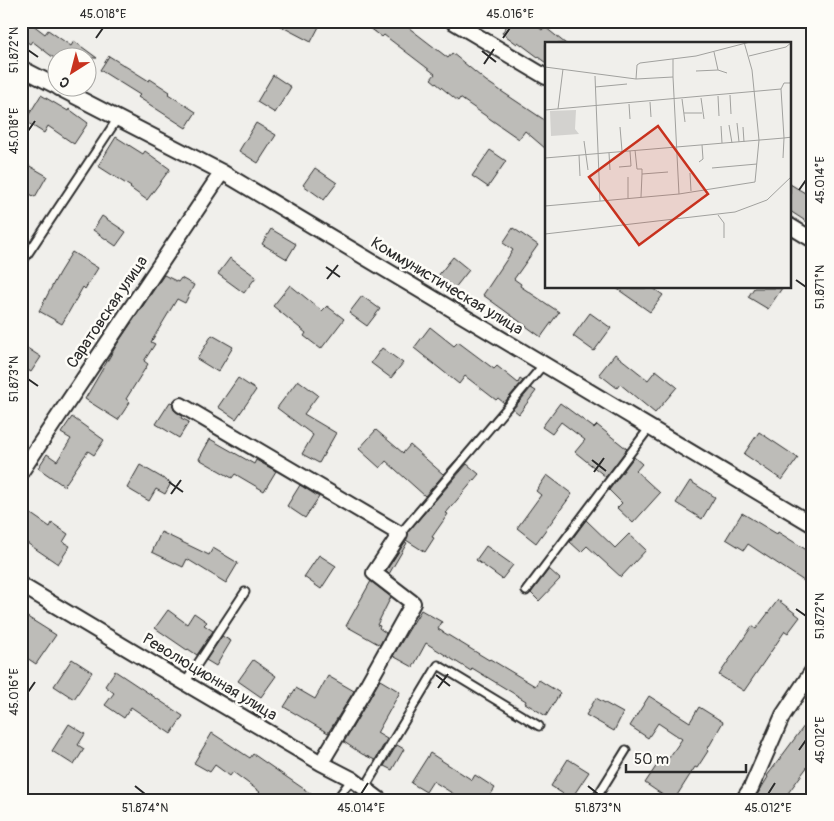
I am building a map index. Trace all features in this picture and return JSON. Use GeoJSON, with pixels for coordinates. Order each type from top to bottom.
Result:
{"type":"FeatureCollection","features":[{"type":"Feature","properties":{"kind":"street"},"geometry":{"type":"LineString","coordinates":[[452,21],[545,76]]}},
{"type":"Feature","properties":{"kind":"street","name":"Коммунистическая улица"},"geometry":{"type":"LineString","coordinates":[[24,74],[48,83]]}},
{"type":"Feature","properties":{"kind":"street","name":"Коммунистическая улица"},"geometry":{"type":"LineString","coordinates":[[79,98],[222,172],[813,525]]}},
{"type":"Feature","properties":{"kind":"street","name":"Саратовская улица"},"geometry":{"type":"LineString","coordinates":[[21,472],[222,172]]}},
{"type":"Feature","properties":{"kind":"street"},"geometry":{"type":"LineString","coordinates":[[792,227],[813,240]]}},
{"type":"Feature","properties":{"kind":"street"},"geometry":{"type":"LineString","coordinates":[[181,405],[400,534],[374,573],[413,603],[361,696],[320,762]]}},
{"type":"Feature","properties":{"kind":"street","name":"Революционная улица"},"geometry":{"type":"LineString","coordinates":[[21,585],[185,683],[352,779],[380,800]]}},
{"type":"Feature","properties":{"kind":"street"},"geometry":{"type":"LineString","coordinates":[[743,800],[751,788],[783,715],[813,670]]}},
{"type":"Feature","properties":{"kind":"lane"},"geometry":{"type":"LineString","coordinates":[[21,264],[118,118]]}},
{"type":"Feature","properties":{"kind":"lane"},"geometry":{"type":"LineString","coordinates":[[400,534],[544,364]]}},
{"type":"Feature","properties":{"kind":"lane"},"geometry":{"type":"LineString","coordinates":[[526,591],[650,427]]}},
{"type":"Feature","properties":{"kind":"lane"},"geometry":{"type":"LineString","coordinates":[[185,683],[245,592]]}},
{"type":"Feature","properties":{"kind":"lane"},"geometry":{"type":"LineString","coordinates":[[364,789],[438,665],[539,726]]}},
{"type":"Feature","properties":{"kind":"lane"},"geometry":{"type":"LineString","coordinates":[[595,800],[626,750]]}},
{"type":"Feature","properties":{"kind":"lane"},"geometry":{"type":"LineString","coordinates":[[336,800],[352,779]]}},
{"type":"Feature","properties":{"kind":"building"},"geometry":{"type":"Polygon","coordinates":[[[21,21],[28,21],[45,34],[48,30],[71,46],[74,41],[83,48],[48,48],[48,53],[32,41],[30,44],[21,38],[21,21]]]}},
{"type":"Feature","properties":{"kind":"building"},"geometry":{"type":"Polygon","coordinates":[[[271,21],[322,21],[311,42],[271,21]]]}},
{"type":"Feature","properties":{"kind":"building"},"geometry":{"type":"Polygon","coordinates":[[[361,21],[400,21],[448,58],[452,53],[486,81],[545,120],[545,148],[525,131],[519,139],[460,98],[458,101],[431,79],[435,74],[384,35],[382,37],[361,21]]]}},
{"type":"Feature","properties":{"kind":"building"},"geometry":{"type":"Polygon","coordinates":[[[510,21],[531,21],[542,30],[545,27],[564,42],[545,42],[545,62],[518,42],[517,44],[502,33],[510,21]]]}},
{"type":"Feature","properties":{"kind":"building"},"geometry":{"type":"Polygon","coordinates":[[[109,56],[149,81],[150,79],[170,92],[168,94],[196,112],[186,128],[138,97],[140,95],[100,70],[109,56]]]}},
{"type":"Feature","properties":{"kind":"building"},"geometry":{"type":"Polygon","coordinates":[[[273,75],[291,87],[275,113],[257,102],[273,75]]]}},
{"type":"Feature","properties":{"kind":"building"},"geometry":{"type":"Polygon","coordinates":[[[41,95],[68,111],[69,109],[88,123],[74,144],[48,126],[44,133],[25,121],[41,95]]]}},
{"type":"Feature","properties":{"kind":"building"},"geometry":{"type":"Polygon","coordinates":[[[256,123],[276,135],[258,163],[239,151],[256,123]]]}},
{"type":"Feature","properties":{"kind":"building"},"geometry":{"type":"Polygon","coordinates":[[[116,137],[143,154],[145,151],[170,169],[147,200],[131,187],[98,166],[116,137]]]}},
{"type":"Feature","properties":{"kind":"building"},"geometry":{"type":"Polygon","coordinates":[[[490,150],[506,161],[488,187],[472,176],[490,150]]]}},
{"type":"Feature","properties":{"kind":"building"},"geometry":{"type":"Polygon","coordinates":[[[21,161],[47,176],[35,197],[21,189],[21,161]]]}},
{"type":"Feature","properties":{"kind":"building"},"geometry":{"type":"Polygon","coordinates":[[[315,168],[337,183],[324,200],[303,185],[315,168]]]}},
{"type":"Feature","properties":{"kind":"building"},"geometry":{"type":"Polygon","coordinates":[[[813,182],[813,214],[807,222],[792,212],[792,185],[805,193],[813,182]]]}},
{"type":"Feature","properties":{"kind":"building"},"geometry":{"type":"Polygon","coordinates":[[[102,216],[126,232],[116,246],[93,230],[102,216]]]}},
{"type":"Feature","properties":{"kind":"building"},"geometry":{"type":"Polygon","coordinates":[[[513,228],[538,245],[514,279],[521,284],[520,286],[559,312],[541,337],[483,295],[513,250],[503,243],[513,228]]]}},
{"type":"Feature","properties":{"kind":"building"},"geometry":{"type":"Polygon","coordinates":[[[271,229],[296,244],[287,259],[262,244],[271,229]]]}},
{"type":"Feature","properties":{"kind":"building"},"geometry":{"type":"Polygon","coordinates":[[[72,252],[98,268],[85,289],[83,287],[62,324],[39,311],[72,252]]]}},
{"type":"Feature","properties":{"kind":"building"},"geometry":{"type":"Polygon","coordinates":[[[453,257],[469,270],[454,289],[437,277],[453,257]]]}},
{"type":"Feature","properties":{"kind":"building"},"geometry":{"type":"Polygon","coordinates":[[[230,258],[256,277],[244,293],[218,274],[230,258]]]}},
{"type":"Feature","properties":{"kind":"building"},"geometry":{"type":"Polygon","coordinates":[[[164,275],[178,282],[181,278],[194,285],[185,303],[177,299],[151,342],[155,344],[144,361],[148,364],[126,399],[130,402],[118,420],[85,399],[119,341],[164,275]]]}},
{"type":"Feature","properties":{"kind":"building"},"geometry":{"type":"Polygon","coordinates":[[[290,285],[322,311],[327,306],[344,319],[321,349],[304,336],[306,333],[273,306],[290,285]]]}},
{"type":"Feature","properties":{"kind":"building"},"geometry":{"type":"Polygon","coordinates":[[[617,289],[654,289],[663,295],[650,312],[617,289]]]}},
{"type":"Feature","properties":{"kind":"building"},"geometry":{"type":"Polygon","coordinates":[[[753,289],[781,289],[768,309],[748,297],[753,289]]]}},
{"type":"Feature","properties":{"kind":"building"},"geometry":{"type":"Polygon","coordinates":[[[362,296],[380,309],[367,326],[349,313],[362,296]]]}},
{"type":"Feature","properties":{"kind":"building"},"geometry":{"type":"Polygon","coordinates":[[[590,313],[611,328],[594,351],[573,336],[590,313]]]}},
{"type":"Feature","properties":{"kind":"building"},"geometry":{"type":"Polygon","coordinates":[[[430,327],[454,346],[458,342],[494,369],[497,366],[518,383],[520,379],[523,381],[504,403],[498,398],[496,400],[465,376],[459,384],[414,348],[430,327]]]}},
{"type":"Feature","properties":{"kind":"building"},"geometry":{"type":"Polygon","coordinates":[[[212,335],[233,347],[218,372],[197,359],[212,335]]]}},
{"type":"Feature","properties":{"kind":"building"},"geometry":{"type":"Polygon","coordinates":[[[21,344],[41,357],[31,372],[21,366],[21,344]]]}},
{"type":"Feature","properties":{"kind":"building"},"geometry":{"type":"Polygon","coordinates":[[[382,348],[403,363],[391,378],[371,363],[382,348]]]}},
{"type":"Feature","properties":{"kind":"building"},"geometry":{"type":"Polygon","coordinates":[[[615,354],[648,380],[656,370],[677,387],[655,413],[620,384],[617,388],[599,374],[615,354]]]}},
{"type":"Feature","properties":{"kind":"building"},"geometry":{"type":"Polygon","coordinates":[[[238,378],[256,390],[236,419],[218,407],[238,378]]]}},
{"type":"Feature","properties":{"kind":"building"},"geometry":{"type":"Polygon","coordinates":[[[298,380],[318,395],[304,414],[336,433],[319,463],[302,454],[313,435],[277,408],[298,380]]]}},
{"type":"Feature","properties":{"kind":"building"},"geometry":{"type":"Polygon","coordinates":[[[531,388],[536,391],[519,414],[513,409],[531,388]]]}},
{"type":"Feature","properties":{"kind":"building"},"geometry":{"type":"Polygon","coordinates":[[[170,402],[173,403],[174,410],[182,416],[181,418],[189,422],[179,438],[156,424],[170,402]]]}},
{"type":"Feature","properties":{"kind":"building"},"geometry":{"type":"Polygon","coordinates":[[[560,403],[594,428],[597,425],[627,449],[606,477],[575,452],[585,440],[561,422],[552,434],[542,427],[560,403]]]}},
{"type":"Feature","properties":{"kind":"building"},"geometry":{"type":"Polygon","coordinates":[[[72,417],[104,440],[94,455],[88,451],[64,486],[38,468],[47,454],[57,461],[71,439],[61,433],[72,417]]]}},
{"type":"Feature","properties":{"kind":"building"},"geometry":{"type":"Polygon","coordinates":[[[376,430],[403,453],[410,445],[443,474],[459,457],[425,496],[386,461],[380,468],[359,449],[376,430]]]}},
{"type":"Feature","properties":{"kind":"building"},"geometry":{"type":"Polygon","coordinates":[[[759,432],[798,458],[782,480],[744,454],[759,432]]]}},
{"type":"Feature","properties":{"kind":"building"},"geometry":{"type":"Polygon","coordinates":[[[210,439],[254,464],[256,460],[276,471],[264,491],[235,474],[232,478],[199,459],[210,439]]]}},
{"type":"Feature","properties":{"kind":"building"},"geometry":{"type":"Polygon","coordinates":[[[634,457],[642,464],[636,471],[660,493],[633,523],[617,508],[622,503],[609,490],[634,457]]]}},
{"type":"Feature","properties":{"kind":"building"},"geometry":{"type":"Polygon","coordinates":[[[467,464],[479,474],[446,513],[448,514],[432,537],[434,538],[425,552],[406,540],[408,532],[467,464]]]}},
{"type":"Feature","properties":{"kind":"building"},"geometry":{"type":"Polygon","coordinates":[[[140,465],[171,483],[165,494],[156,489],[149,501],[127,488],[140,465]]]}},
{"type":"Feature","properties":{"kind":"building"},"geometry":{"type":"Polygon","coordinates":[[[547,475],[572,494],[536,543],[517,528],[541,495],[536,491],[547,475]]]}},
{"type":"Feature","properties":{"kind":"building"},"geometry":{"type":"Polygon","coordinates":[[[690,481],[715,497],[702,519],[676,503],[690,481]]]}},
{"type":"Feature","properties":{"kind":"building"},"geometry":{"type":"Polygon","coordinates":[[[300,485],[319,497],[305,518],[287,506],[300,485]]]}},
{"type":"Feature","properties":{"kind":"building"},"geometry":{"type":"Polygon","coordinates":[[[21,507],[50,527],[52,523],[68,534],[63,542],[70,546],[58,564],[21,539],[21,507]]]}},
{"type":"Feature","properties":{"kind":"building"},"geometry":{"type":"Polygon","coordinates":[[[742,513],[777,534],[778,532],[813,554],[813,587],[748,544],[744,550],[726,539],[742,513]]]}},
{"type":"Feature","properties":{"kind":"building"},"geometry":{"type":"Polygon","coordinates":[[[586,520],[615,548],[629,534],[646,550],[621,577],[587,546],[581,552],[570,542],[586,520]]]}},
{"type":"Feature","properties":{"kind":"building"},"geometry":{"type":"Polygon","coordinates":[[[161,532],[209,555],[213,548],[238,563],[226,583],[187,559],[183,567],[152,552],[161,532]]]}},
{"type":"Feature","properties":{"kind":"building"},"geometry":{"type":"Polygon","coordinates":[[[405,542],[407,543],[389,574],[386,571],[405,542]]]}},
{"type":"Feature","properties":{"kind":"building"},"geometry":{"type":"Polygon","coordinates":[[[486,546],[513,565],[502,579],[476,560],[486,546]]]}},
{"type":"Feature","properties":{"kind":"building"},"geometry":{"type":"Polygon","coordinates":[[[319,555],[336,566],[321,589],[304,577],[319,555]]]}},
{"type":"Feature","properties":{"kind":"building"},"geometry":{"type":"Polygon","coordinates":[[[549,569],[560,579],[539,601],[531,593],[549,569]]]}},
{"type":"Feature","properties":{"kind":"building"},"geometry":{"type":"Polygon","coordinates":[[[371,581],[391,597],[377,625],[386,633],[380,645],[346,626],[371,581]]]}},
{"type":"Feature","properties":{"kind":"building"},"geometry":{"type":"Polygon","coordinates":[[[778,600],[800,617],[788,633],[785,631],[744,691],[719,675],[752,626],[756,629],[778,600]]]}},
{"type":"Feature","properties":{"kind":"building"},"geometry":{"type":"Polygon","coordinates":[[[168,610],[187,624],[194,613],[207,622],[204,625],[213,631],[197,655],[155,628],[168,610]]]}},
{"type":"Feature","properties":{"kind":"building"},"geometry":{"type":"Polygon","coordinates":[[[421,610],[442,622],[438,629],[489,660],[535,686],[539,680],[560,693],[546,716],[525,703],[526,701],[472,668],[471,671],[426,643],[413,667],[393,656],[421,610]]]}},
{"type":"Feature","properties":{"kind":"building"},"geometry":{"type":"Polygon","coordinates":[[[21,613],[56,635],[36,664],[21,654],[21,613]]]}},
{"type":"Feature","properties":{"kind":"building"},"geometry":{"type":"Polygon","coordinates":[[[222,636],[231,641],[216,666],[206,660],[222,636]]]}},
{"type":"Feature","properties":{"kind":"building"},"geometry":{"type":"Polygon","coordinates":[[[72,659],[92,672],[74,699],[54,686],[72,659]]]}},
{"type":"Feature","properties":{"kind":"building"},"geometry":{"type":"Polygon","coordinates":[[[253,660],[276,676],[261,697],[238,681],[253,660]]]}},
{"type":"Feature","properties":{"kind":"building"},"geometry":{"type":"Polygon","coordinates":[[[115,671],[183,716],[171,734],[131,707],[124,718],[105,705],[114,693],[105,686],[115,671]]]}},
{"type":"Feature","properties":{"kind":"building"},"geometry":{"type":"Polygon","coordinates":[[[328,676],[354,691],[328,733],[284,707],[296,688],[315,699],[328,676]]]}},
{"type":"Feature","properties":{"kind":"building"},"geometry":{"type":"Polygon","coordinates":[[[380,680],[400,692],[377,733],[387,739],[375,760],[344,742],[380,680]]]}},
{"type":"Feature","properties":{"kind":"building"},"geometry":{"type":"Polygon","coordinates":[[[649,696],[690,722],[699,707],[723,722],[708,751],[697,768],[695,767],[674,800],[670,800],[645,783],[659,762],[664,765],[682,739],[658,723],[648,738],[630,726],[649,696]]]}},
{"type":"Feature","properties":{"kind":"building"},"geometry":{"type":"Polygon","coordinates":[[[596,698],[623,713],[614,731],[586,715],[596,698]]]}},
{"type":"Feature","properties":{"kind":"building"},"geometry":{"type":"Polygon","coordinates":[[[813,714],[813,759],[783,800],[754,800],[767,776],[813,714]]]}},
{"type":"Feature","properties":{"kind":"building"},"geometry":{"type":"Polygon","coordinates":[[[69,724],[85,734],[78,745],[84,749],[74,765],[52,751],[69,724]]]}},
{"type":"Feature","properties":{"kind":"building"},"geometry":{"type":"Polygon","coordinates":[[[212,733],[250,758],[253,754],[320,800],[254,800],[260,792],[233,772],[230,776],[215,765],[210,772],[194,763],[212,733]]]}},
{"type":"Feature","properties":{"kind":"building"},"geometry":{"type":"Polygon","coordinates":[[[397,745],[404,749],[392,770],[384,766],[397,745]]]}},
{"type":"Feature","properties":{"kind":"building"},"geometry":{"type":"Polygon","coordinates":[[[430,753],[472,780],[475,775],[495,788],[487,800],[463,800],[433,781],[426,792],[411,783],[430,753]]]}},
{"type":"Feature","properties":{"kind":"building"},"geometry":{"type":"Polygon","coordinates":[[[568,759],[589,772],[571,799],[551,786],[568,759]]]}}]}
